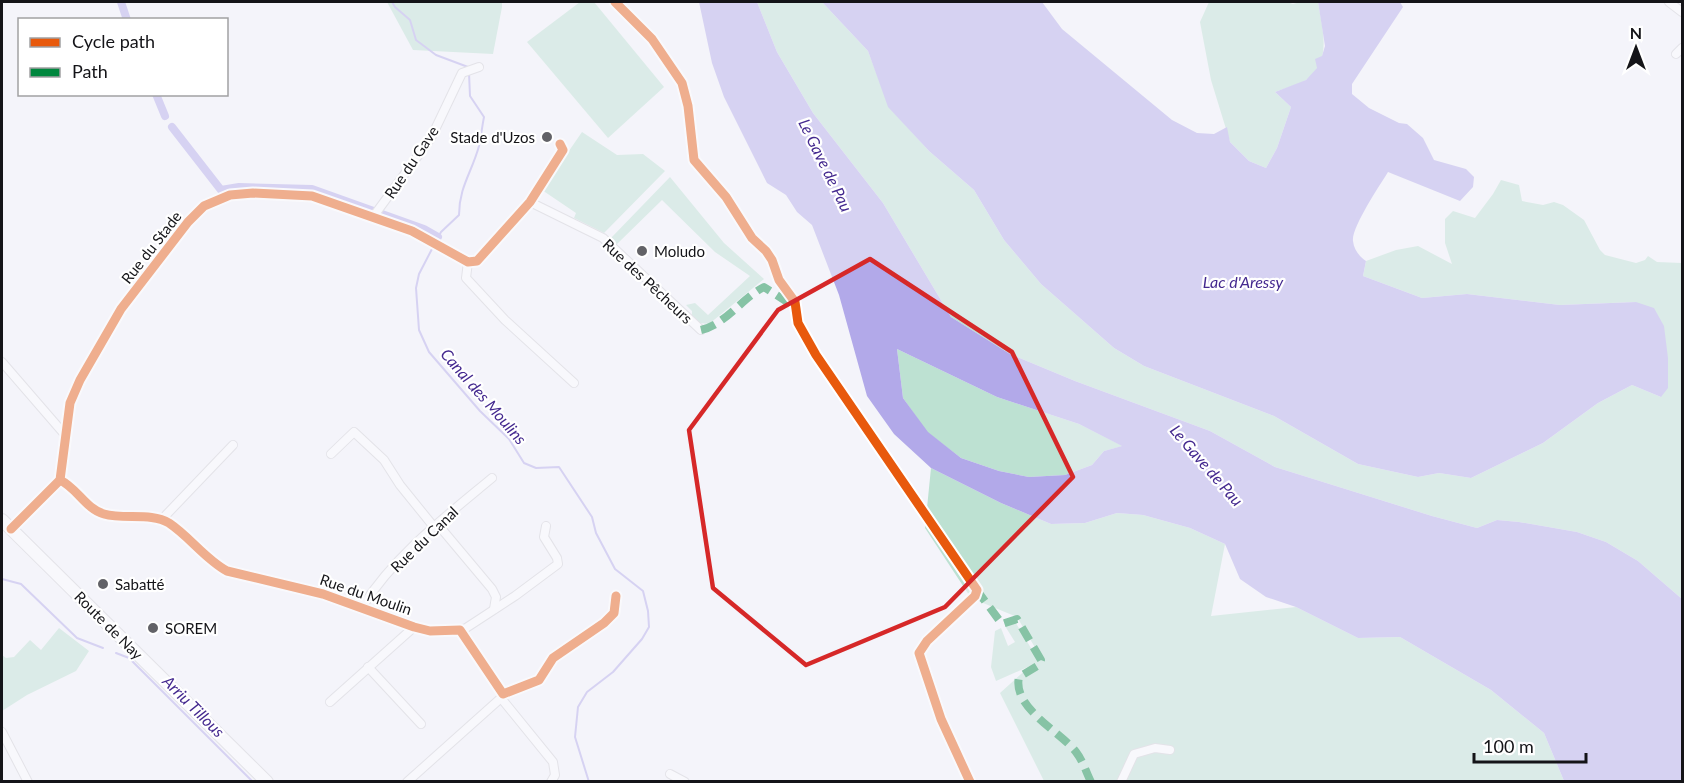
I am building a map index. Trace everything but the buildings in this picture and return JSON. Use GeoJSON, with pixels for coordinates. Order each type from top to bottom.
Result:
{"type":"FeatureCollection","features":[{"type":"Feature","properties":{"kind":"main road","name":"Route de Nay"},"geometry":{"type":"LineString","coordinates":[[5,525],[267,782]]}},
{"type":"Feature","properties":{"kind":"street"},"geometry":{"type":"LineString","coordinates":[[1669,2],[1683,12]]}},
{"type":"Feature","properties":{"kind":"street","name":"Rue du Gave"},"geometry":{"type":"LineString","coordinates":[[376,214],[431,138],[462,73],[476,69]]}},
{"type":"Feature","properties":{"kind":"street"},"geometry":{"type":"LineString","coordinates":[[560,144],[563,150],[530,202],[477,261],[468,262],[466,278],[505,320],[574,383]]}},
{"type":"Feature","properties":{"kind":"street","name":"Rue du Stade"},"geometry":{"type":"LineString","coordinates":[[60,480],[70,403],[80,380],[121,309],[188,222],[204,206],[231,195],[254,193],[312,196],[376,214],[468,262]]}},
{"type":"Feature","properties":{"kind":"street","name":"Rue des Pêcheurs"},"geometry":{"type":"LineString","coordinates":[[530,202],[603,238],[701,330]]}},
{"type":"Feature","properties":{"kind":"street"},"geometry":{"type":"LineString","coordinates":[[2,362],[66,436]]}},
{"type":"Feature","properties":{"kind":"street"},"geometry":{"type":"LineString","coordinates":[[331,454],[354,432],[384,460],[400,485],[434,527],[440,527],[495,593],[494,609]]}},
{"type":"Feature","properties":{"kind":"street"},"geometry":{"type":"LineString","coordinates":[[163,521],[166,515],[233,445]]}},
{"type":"Feature","properties":{"kind":"street","name":"Rue du Canal"},"geometry":{"type":"LineString","coordinates":[[362,607],[375,587],[434,527],[492,478]]}},
{"type":"Feature","properties":{"kind":"street"},"geometry":{"type":"LineString","coordinates":[[5,525],[60,480]]}},
{"type":"Feature","properties":{"kind":"street","name":"Rue du Moulin"},"geometry":{"type":"LineString","coordinates":[[60,480],[68,483],[95,510],[106,515],[168,522],[215,564],[227,571],[323,594],[414,627],[430,631],[460,630]]}},
{"type":"Feature","properties":{"kind":"street"},"geometry":{"type":"LineString","coordinates":[[546,526],[544,537],[557,558],[558,564],[512,598],[460,630],[502,696],[553,762],[555,775],[551,782]]}},
{"type":"Feature","properties":{"kind":"street"},"geometry":{"type":"LineString","coordinates":[[495,593],[512,598]]}},
{"type":"Feature","properties":{"kind":"street"},"geometry":{"type":"LineString","coordinates":[[407,782],[502,696],[539,680],[553,658],[604,623],[614,613],[616,596]]}},
{"type":"Feature","properties":{"kind":"street"},"geometry":{"type":"LineString","coordinates":[[330,702],[414,627]]}},
{"type":"Feature","properties":{"kind":"street"},"geometry":{"type":"LineString","coordinates":[[368,668],[421,724]]}},
{"type":"Feature","properties":{"kind":"street"},"geometry":{"type":"LineString","coordinates":[[2,732],[28,782]]}},
{"type":"Feature","properties":{"kind":"street"},"geometry":{"type":"LineString","coordinates":[[1121,782],[1134,754],[1155,748],[1170,750]]}},
{"type":"Feature","properties":{"kind":"street"},"geometry":{"type":"LineString","coordinates":[[670,774],[686,782]]}},
{"type":"Feature","properties":{"kind":"highlighted area"},"geometry":{"type":"Polygon","coordinates":[[[870,259],[1012,352],[1073,477],[945,607],[806,665],[713,588],[689,430],[778,310],[870,259]]]}},
{"type":"Feature","properties":{"kind":"green space"},"geometry":{"type":"Polygon","coordinates":[[[387,2],[502,2],[493,54],[413,50],[387,2]]]}},
{"type":"Feature","properties":{"kind":"green space"},"geometry":{"type":"Polygon","coordinates":[[[580,2],[594,2],[664,87],[608,138],[527,42],[580,2]]]}},
{"type":"Feature","properties":{"kind":"green space"},"geometry":{"type":"Polygon","coordinates":[[[757,2],[822,2],[868,51],[889,107],[929,151],[974,190],[1004,240],[1041,284],[1114,348],[1144,366],[1274,416],[1358,464],[1418,477],[1439,473],[1471,478],[1543,443],[1598,403],[1632,385],[1661,397],[1636,302],[1560,305],[1467,294],[1422,298],[1363,276],[1366,261],[1396,250],[1418,246],[1452,264],[1445,243],[1445,219],[1453,211],[1475,218],[1501,180],[1519,185],[1522,201],[1543,205],[1554,202],[1563,205],[1584,220],[1605,255],[1636,263],[1645,260],[1648,256],[1657,262],[1682,263],[1682,599],[1638,561],[1606,542],[1577,532],[1519,522],[1497,520],[1477,528],[1275,467],[1210,431],[1075,381],[1010,354],[951,317],[883,203],[813,113],[777,52],[757,2]]]}},
{"type":"Feature","properties":{"kind":"green space"},"geometry":{"type":"Polygon","coordinates":[[[1209,2],[1287,2],[1293,4],[1318,2],[1323,33],[1323,54],[1320,63],[1306,80],[1275,92],[1291,107],[1277,148],[1266,168],[1249,161],[1230,142],[1211,80],[1200,22],[1209,2]]]}},
{"type":"Feature","properties":{"kind":"green space"},"geometry":{"type":"Polygon","coordinates":[[[582,132],[617,155],[643,154],[665,171],[604,233],[574,218],[576,213],[542,190],[582,132]]]}},
{"type":"Feature","properties":{"kind":"green space"},"geometry":{"type":"Polygon","coordinates":[[[670,177],[724,243],[764,279],[709,324],[699,323],[686,305],[695,303],[708,315],[750,276],[715,252],[662,200],[617,244],[611,238],[670,177]]]}},
{"type":"Feature","properties":{"kind":"green space"},"geometry":{"type":"Polygon","coordinates":[[[897,349],[997,397],[1079,424],[1123,446],[1104,451],[1092,465],[1065,475],[1029,477],[999,471],[961,458],[927,432],[903,398],[897,349]]]}},
{"type":"Feature","properties":{"kind":"green space"},"geometry":{"type":"Polygon","coordinates":[[[931,468],[1001,503],[1051,524],[1085,523],[1117,513],[1143,515],[1190,528],[1225,544],[1211,616],[1296,607],[1358,638],[1400,637],[1491,690],[1544,733],[1564,781],[1044,781],[1000,693],[1030,666],[996,681],[991,667],[995,631],[1001,628],[1008,646],[1015,642],[1005,626],[1014,620],[1037,658],[1040,656],[1017,617],[971,598],[925,528],[931,468]]]}},
{"type":"Feature","properties":{"kind":"green space"},"geometry":{"type":"Polygon","coordinates":[[[59,628],[89,651],[76,671],[27,695],[2,711],[2,655],[6,658],[14,657],[30,640],[41,650],[59,628]]]}},
{"type":"Feature","properties":{"kind":"water","name":"Le Gave de Pau"},"geometry":{"type":"Polygon","coordinates":[[[699,2],[757,2],[777,52],[813,113],[883,203],[951,317],[1010,354],[1075,381],[1210,431],[1275,467],[1477,528],[1497,520],[1577,532],[1606,542],[1638,561],[1682,599],[1682,781],[1564,781],[1544,733],[1491,690],[1400,637],[1358,638],[1296,607],[1266,597],[1240,579],[1225,544],[1190,528],[1143,515],[1117,513],[1085,523],[1051,524],[1001,503],[931,468],[894,434],[867,396],[839,295],[812,225],[797,212],[786,195],[767,183],[724,97],[712,63],[699,2]],[[897,349],[903,398],[928,432],[961,458],[999,471],[1029,477],[1065,475],[1092,465],[1104,451],[1122,446],[1079,424],[997,397],[897,349]]]}},
{"type":"Feature","properties":{"kind":"water","name":"Lac d'Aressy"},"geometry":{"type":"Polygon","coordinates":[[[822,2],[1042,2],[1062,29],[1172,120],[1197,133],[1214,134],[1227,127],[1230,142],[1249,161],[1266,168],[1277,148],[1291,107],[1275,92],[1306,80],[1317,68],[1315,59],[1322,56],[1325,46],[1318,2],[1400,2],[1403,7],[1352,84],[1352,94],[1369,108],[1399,123],[1407,124],[1423,138],[1434,160],[1466,169],[1474,177],[1473,187],[1460,201],[1388,172],[1356,227],[1354,235],[1356,250],[1366,261],[1363,276],[1422,298],[1467,294],[1560,305],[1636,302],[1654,308],[1664,326],[1668,358],[1668,388],[1661,397],[1632,385],[1598,403],[1543,443],[1471,478],[1439,473],[1418,477],[1358,464],[1274,416],[1144,366],[1114,348],[1041,284],[1004,240],[974,190],[929,151],[888,107],[868,51],[822,2]]]}},
{"type":"Feature","properties":{"kind":"waterway"},"geometry":{"type":"LineString","coordinates":[[121,2],[126,18]]}},
{"type":"Feature","properties":{"kind":"waterway"},"geometry":{"type":"LineString","coordinates":[[392,2],[410,20],[416,40],[436,55],[468,67]]}},
{"type":"Feature","properties":{"kind":"waterway","name":"Canal des Moulins"},"geometry":{"type":"LineString","coordinates":[[436,241],[441,232],[459,215],[463,188],[480,143],[484,117],[470,96],[469,73]]}},
{"type":"Feature","properties":{"kind":"waterway"},"geometry":{"type":"LineString","coordinates":[[157,96],[165,116]]}},
{"type":"Feature","properties":{"kind":"waterway"},"geometry":{"type":"LineString","coordinates":[[172,127],[221,190],[239,187],[312,189],[424,229],[438,237]]}},
{"type":"Feature","properties":{"kind":"waterway","name":"Canal des Moulins"},"geometry":{"type":"LineString","coordinates":[[433,247],[419,274],[416,288],[419,330],[429,352],[480,411],[509,439],[524,463],[536,468],[559,467],[592,517],[596,533],[615,569],[643,591],[649,627],[642,639],[613,672],[587,692],[578,707],[575,737],[589,782]]}},
{"type":"Feature","properties":{"kind":"waterway","name":"Arriu Tillous"},"geometry":{"type":"LineString","coordinates":[[2,579],[21,584],[77,638],[103,648]]}},
{"type":"Feature","properties":{"kind":"waterway","name":"Arriu Tillous"},"geometry":{"type":"LineString","coordinates":[[116,653],[129,658],[253,782]]}},
{"type":"Feature","properties":{"kind":"marked path"},"geometry":{"type":"LineString","coordinates":[[701,330],[726,317],[764,287],[792,305]]}},
{"type":"Feature","properties":{"kind":"marked path"},"geometry":{"type":"LineString","coordinates":[[976,589],[1002,624],[1017,619],[1041,660],[1039,665],[1019,677],[1019,688],[1023,699],[1039,719],[1076,752],[1091,782]]}},
{"type":"Feature","properties":{"kind":"cycle path"},"geometry":{"type":"LineString","coordinates":[[615,2],[652,39],[682,83],[688,106],[694,160],[726,197],[752,238],[772,260],[779,280],[795,302],[798,323],[816,355],[977,590],[975,596],[927,641],[919,653],[941,719],[970,782]]}},
{"type":"Feature","properties":{"kind":"cycle path"},"geometry":{"type":"LineString","coordinates":[[11,529],[60,480],[70,403],[80,380],[121,309],[188,222],[204,206],[230,195],[253,193],[312,196],[412,231],[468,262],[477,261],[530,202],[563,150],[560,144]]}},
{"type":"Feature","properties":{"kind":"cycle path"},"geometry":{"type":"LineString","coordinates":[[60,480],[72,488],[92,508],[104,514],[154,518],[169,523],[227,571],[323,594],[414,627],[430,631],[460,630],[503,694],[539,680],[553,658],[604,623],[614,613],[616,596]]}},
{"type":"Feature","properties":{"kind":"place","name":"Stade d'Uzos"},"geometry":{"type":"Point","coordinates":[547,137]}},
{"type":"Feature","properties":{"kind":"place","name":"Moludo"},"geometry":{"type":"Point","coordinates":[642,251]}},
{"type":"Feature","properties":{"kind":"place","name":"Sabatté"},"geometry":{"type":"Point","coordinates":[103,584]}},
{"type":"Feature","properties":{"kind":"place","name":"SOREM"},"geometry":{"type":"Point","coordinates":[153,628]}}]}
